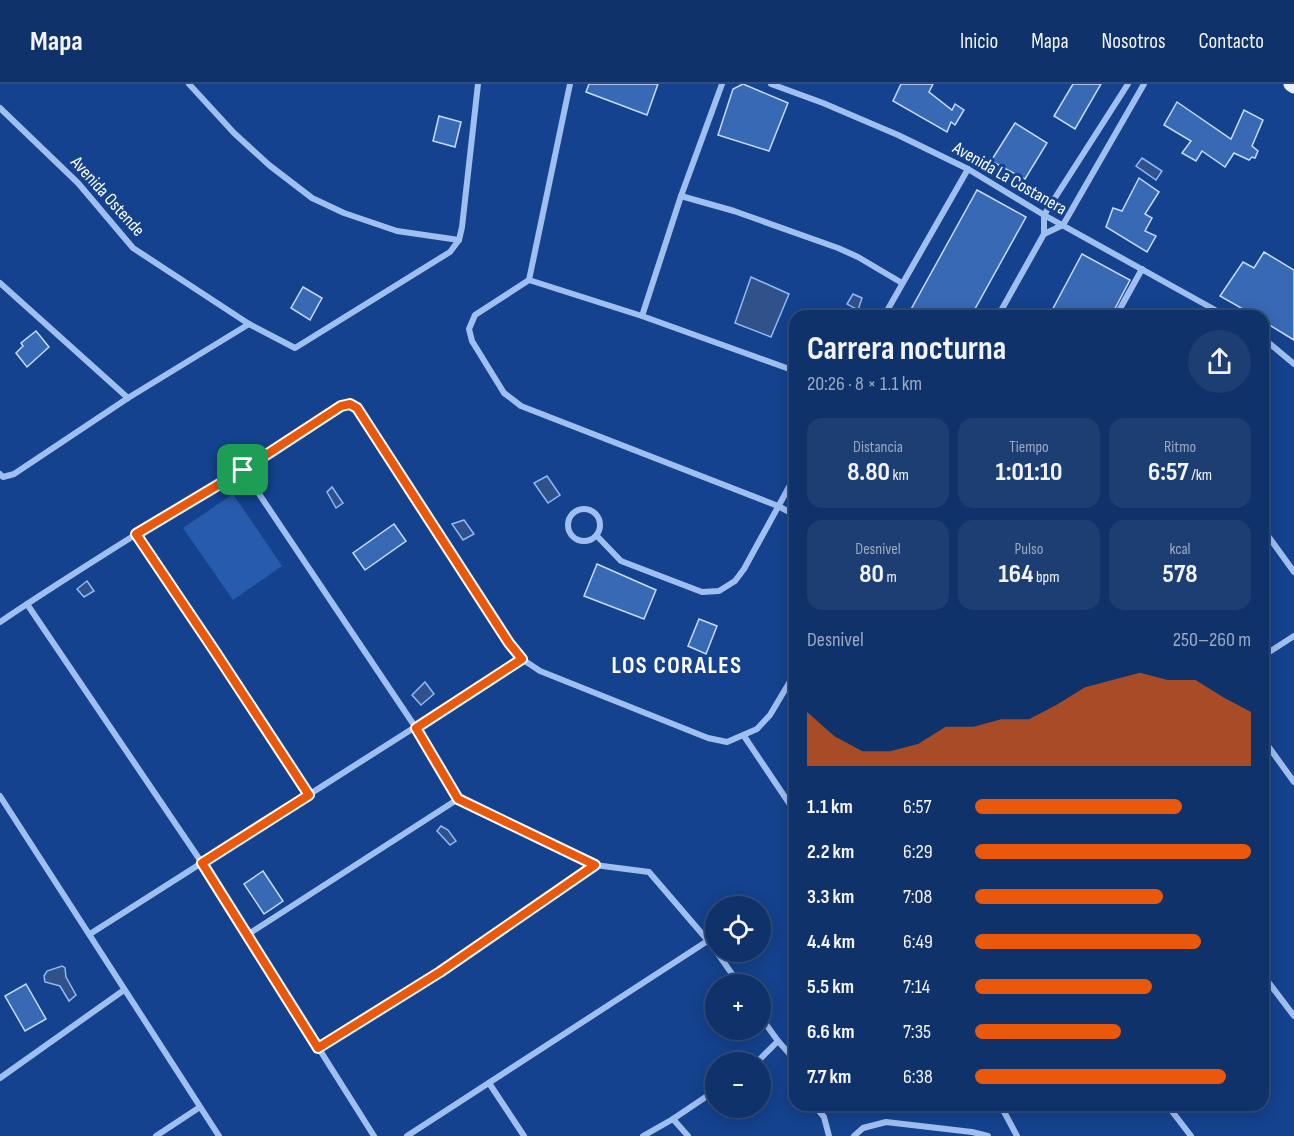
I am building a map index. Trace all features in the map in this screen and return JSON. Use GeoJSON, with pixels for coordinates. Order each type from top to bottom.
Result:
{"type":"FeatureCollection","features":[{"type":"Feature","properties":{"kind":"street"},"geometry":{"type":"LineString","coordinates":[[189,84],[234,133],[312,198],[344,213],[397,231],[459,240],[478,84]]}},
{"type":"Feature","properties":{"kind":"street"},"geometry":{"type":"LineString","coordinates":[[570,84],[529,280],[475,315],[469,329],[472,341],[504,393],[521,406],[789,512]]}},
{"type":"Feature","properties":{"kind":"street"},"geometry":{"type":"LineString","coordinates":[[642,316],[681,196],[722,84]]}},
{"type":"Feature","properties":{"kind":"street","name":"Avenida La Costanera"},"geometry":{"type":"LineString","coordinates":[[771,84],[855,117],[968,169],[1044,215],[1215,310]]}},
{"type":"Feature","properties":{"kind":"street"},"geometry":{"type":"LineString","coordinates":[[1001,310],[1044,234],[1044,215],[1128,84]]}},
{"type":"Feature","properties":{"kind":"street"},"geometry":{"type":"LineString","coordinates":[[1044,234],[1063,225],[1144,84]]}},
{"type":"Feature","properties":{"kind":"street","name":"Avenida Ostende"},"geometry":{"type":"LineString","coordinates":[[0,108],[78,183],[133,248],[249,324],[295,348],[450,252],[459,240]]}},
{"type":"Feature","properties":{"kind":"street"},"geometry":{"type":"LineString","coordinates":[[887,310],[968,169]]}},
{"type":"Feature","properties":{"kind":"street"},"geometry":{"type":"LineString","coordinates":[[681,196],[734,211],[838,248],[902,283]]}},
{"type":"Feature","properties":{"kind":"street"},"geometry":{"type":"LineString","coordinates":[[1119,310],[1142,269]]}},
{"type":"Feature","properties":{"kind":"street"},"geometry":{"type":"LineString","coordinates":[[529,280],[642,316],[789,369]]}},
{"type":"Feature","properties":{"kind":"street"},"geometry":{"type":"LineString","coordinates":[[0,284],[128,398]]}},
{"type":"Feature","properties":{"kind":"street"},"geometry":{"type":"LineString","coordinates":[[0,474],[3,477],[14,474],[128,398],[249,324]]}},
{"type":"Feature","properties":{"kind":"street"},"geometry":{"type":"LineString","coordinates":[[1269,343],[1294,364]]}},
{"type":"Feature","properties":{"kind":"street"},"geometry":{"type":"LineString","coordinates":[[0,622],[341,406],[350,404],[357,408],[509,643],[522,659],[540,671],[708,738],[727,742],[757,729],[770,715],[789,683]]}},
{"type":"Feature","properties":{"kind":"street"},"geometry":{"type":"LineString","coordinates":[[243,470],[416,728],[458,799],[595,865],[649,872],[705,935]]}},
{"type":"Feature","properties":{"kind":"street"},"geometry":{"type":"LineString","coordinates":[[597,536],[621,561],[702,592],[719,591],[735,581],[744,569],[789,487]]}},
{"type":"Feature","properties":{"kind":"street"},"geometry":{"type":"LineString","coordinates":[[587,509],[595,513],[600,520],[597,536],[582,541],[574,538],[569,531],[568,522],[572,514],[587,509]]}},
{"type":"Feature","properties":{"kind":"street"},"geometry":{"type":"LineString","coordinates":[[136,534],[309,795]]}},
{"type":"Feature","properties":{"kind":"street"},"geometry":{"type":"LineString","coordinates":[[1269,538],[1294,573]]}},
{"type":"Feature","properties":{"kind":"street"},"geometry":{"type":"LineString","coordinates":[[27,604],[202,863],[374,1136]]}},
{"type":"Feature","properties":{"kind":"street"},"geometry":{"type":"LineString","coordinates":[[1269,652],[1294,636]]}},
{"type":"Feature","properties":{"kind":"street"},"geometry":{"type":"LineString","coordinates":[[90,934],[522,659]]}},
{"type":"Feature","properties":{"kind":"street"},"geometry":{"type":"LineString","coordinates":[[744,736],[789,803]]}},
{"type":"Feature","properties":{"kind":"street"},"geometry":{"type":"LineString","coordinates":[[1269,747],[1294,782]]}},
{"type":"Feature","properties":{"kind":"street"},"geometry":{"type":"LineString","coordinates":[[0,796],[219,1136]]}},
{"type":"Feature","properties":{"kind":"street"},"geometry":{"type":"LineString","coordinates":[[247,935],[458,799]]}},
{"type":"Feature","properties":{"kind":"street"},"geometry":{"type":"LineString","coordinates":[[318,1048],[440,972],[595,865]]}},
{"type":"Feature","properties":{"kind":"street"},"geometry":{"type":"LineString","coordinates":[[407,1136],[705,943]]}},
{"type":"Feature","properties":{"kind":"street"},"geometry":{"type":"LineString","coordinates":[[1269,983],[1294,1016]]}},
{"type":"Feature","properties":{"kind":"street"},"geometry":{"type":"LineString","coordinates":[[0,1078],[124,990]]}},
{"type":"Feature","properties":{"kind":"street"},"geometry":{"type":"LineString","coordinates":[[771,1031],[789,1053]]}},
{"type":"Feature","properties":{"kind":"street"},"geometry":{"type":"LineString","coordinates":[[767,1052],[778,1041]]}},
{"type":"Feature","properties":{"kind":"street"},"geometry":{"type":"LineString","coordinates":[[489,1083],[524,1136]]}},
{"type":"Feature","properties":{"kind":"street"},"geometry":{"type":"LineString","coordinates":[[643,1136],[705,1097]]}},
{"type":"Feature","properties":{"kind":"street"},"geometry":{"type":"LineString","coordinates":[[156,1136],[201,1107]]}},
{"type":"Feature","properties":{"kind":"street"},"geometry":{"type":"LineString","coordinates":[[819,1111],[824,1117],[829,1136]]}},
{"type":"Feature","properties":{"kind":"street"},"geometry":{"type":"LineString","coordinates":[[1004,1111],[1017,1136]]}},
{"type":"Feature","properties":{"kind":"street"},"geometry":{"type":"LineString","coordinates":[[1172,1111],[1191,1136]]}},
{"type":"Feature","properties":{"kind":"street"},"geometry":{"type":"LineString","coordinates":[[673,1119],[688,1136]]}},
{"type":"Feature","properties":{"kind":"street"},"geometry":{"type":"LineString","coordinates":[[854,1136],[863,1128],[886,1122],[988,1136]]}},
{"type":"Feature","properties":{"kind":"shaded area"},"geometry":{"type":"Polygon","coordinates":[[[1142,158],[1162,171],[1156,180],[1136,166],[1142,158]]]}},
{"type":"Feature","properties":{"kind":"shaded area"},"geometry":{"type":"Polygon","coordinates":[[[751,277],[789,294],[771,337],[735,323],[751,277]]]}},
{"type":"Feature","properties":{"kind":"shaded area"},"geometry":{"type":"Polygon","coordinates":[[[853,294],[862,298],[858,310],[847,304],[853,294]]]}},
{"type":"Feature","properties":{"kind":"shaded area"},"geometry":{"type":"Polygon","coordinates":[[[547,476],[560,495],[548,503],[534,483],[547,476]]]}},
{"type":"Feature","properties":{"kind":"shaded area"},"geometry":{"type":"Polygon","coordinates":[[[332,487],[343,503],[336,508],[327,492],[332,487]]]}},
{"type":"Feature","properties":{"kind":"shaded area"},"geometry":{"type":"Polygon","coordinates":[[[233,494],[282,566],[233,600],[183,528],[233,494]]]}},
{"type":"Feature","properties":{"kind":"shaded area"},"geometry":{"type":"Polygon","coordinates":[[[464,520],[474,534],[463,540],[452,524],[464,520]]]}},
{"type":"Feature","properties":{"kind":"shaded area"},"geometry":{"type":"Polygon","coordinates":[[[87,581],[94,591],[84,597],[77,589],[87,581]]]}},
{"type":"Feature","properties":{"kind":"shaded area"},"geometry":{"type":"Polygon","coordinates":[[[425,682],[434,694],[421,705],[412,695],[425,682]]]}},
{"type":"Feature","properties":{"kind":"shaded area"},"geometry":{"type":"Polygon","coordinates":[[[441,826],[448,830],[456,841],[450,845],[437,831],[441,826]]]}},
{"type":"Feature","properties":{"kind":"shaded area"},"geometry":{"type":"Polygon","coordinates":[[[62,966],[65,968],[66,977],[76,995],[69,1001],[60,986],[45,982],[44,976],[47,971],[62,966]]]}},
{"type":"Feature","properties":{"kind":"building"},"geometry":{"type":"Polygon","coordinates":[[[589,84],[658,84],[647,115],[586,92],[589,84]]]}},
{"type":"Feature","properties":{"kind":"building"},"geometry":{"type":"Polygon","coordinates":[[[743,84],[788,103],[769,151],[718,135],[733,89],[743,84]]]}},
{"type":"Feature","properties":{"kind":"building"},"geometry":{"type":"Polygon","coordinates":[[[901,84],[933,84],[929,92],[952,110],[955,104],[964,110],[955,125],[951,122],[947,132],[893,101],[901,84]]]}},
{"type":"Feature","properties":{"kind":"building"},"geometry":{"type":"Polygon","coordinates":[[[1073,84],[1101,84],[1075,129],[1054,116],[1073,84]]]}},
{"type":"Feature","properties":{"kind":"building"},"geometry":{"type":"Polygon","coordinates":[[[1177,102],[1231,139],[1244,110],[1263,120],[1252,146],[1258,151],[1255,158],[1252,157],[1249,160],[1234,153],[1225,167],[1202,151],[1196,161],[1182,153],[1191,141],[1164,125],[1177,102]]]}},
{"type":"Feature","properties":{"kind":"building"},"geometry":{"type":"Polygon","coordinates":[[[439,116],[461,122],[455,147],[433,141],[439,116]]]}},
{"type":"Feature","properties":{"kind":"building"},"geometry":{"type":"Polygon","coordinates":[[[1015,123],[1047,143],[1025,179],[991,161],[1015,123]]]}},
{"type":"Feature","properties":{"kind":"building"},"geometry":{"type":"Polygon","coordinates":[[[1139,178],[1159,192],[1145,214],[1152,218],[1145,231],[1156,236],[1147,252],[1106,227],[1113,208],[1122,211],[1139,178]]]}},
{"type":"Feature","properties":{"kind":"building"},"geometry":{"type":"Polygon","coordinates":[[[977,190],[1026,217],[974,310],[911,310],[977,190]]]}},
{"type":"Feature","properties":{"kind":"building"},"geometry":{"type":"Polygon","coordinates":[[[1264,252],[1294,270],[1294,340],[1269,325],[1269,310],[1244,310],[1220,296],[1243,262],[1254,268],[1264,252]]]}},
{"type":"Feature","properties":{"kind":"building"},"geometry":{"type":"Polygon","coordinates":[[[1082,254],[1130,280],[1114,310],[1052,310],[1082,254]]]}},
{"type":"Feature","properties":{"kind":"building"},"geometry":{"type":"Polygon","coordinates":[[[303,287],[322,298],[310,320],[291,308],[303,287]]]}},
{"type":"Feature","properties":{"kind":"building"},"geometry":{"type":"Polygon","coordinates":[[[36,331],[49,347],[27,367],[16,353],[23,346],[21,343],[36,331]]]}},
{"type":"Feature","properties":{"kind":"building"},"geometry":{"type":"Polygon","coordinates":[[[394,524],[406,541],[365,570],[353,553],[394,524]]]}},
{"type":"Feature","properties":{"kind":"building"},"geometry":{"type":"Polygon","coordinates":[[[597,564],[656,590],[644,619],[584,596],[597,564]]]}},
{"type":"Feature","properties":{"kind":"building"},"geometry":{"type":"Polygon","coordinates":[[[699,619],[717,626],[706,654],[688,646],[699,619]]]}},
{"type":"Feature","properties":{"kind":"building"},"geometry":{"type":"Polygon","coordinates":[[[263,871],[283,901],[264,914],[244,884],[263,871]]]}},
{"type":"Feature","properties":{"kind":"building"},"geometry":{"type":"Polygon","coordinates":[[[26,984],[46,1019],[25,1031],[5,996],[26,984]]]}},
{"type":"Feature","properties":{"kind":"district","name":"LOS CORALES"},"geometry":{"type":"Point","coordinates":[677,665]}},
{"type":"Feature","properties":{"kind":"route"},"geometry":{"type":"LineString","coordinates":[[350,404],[357,408],[509,643],[522,659],[416,728],[458,799],[595,865],[440,972],[318,1048],[202,863],[309,795],[136,534],[243,470],[341,406],[350,404]]}}]}
